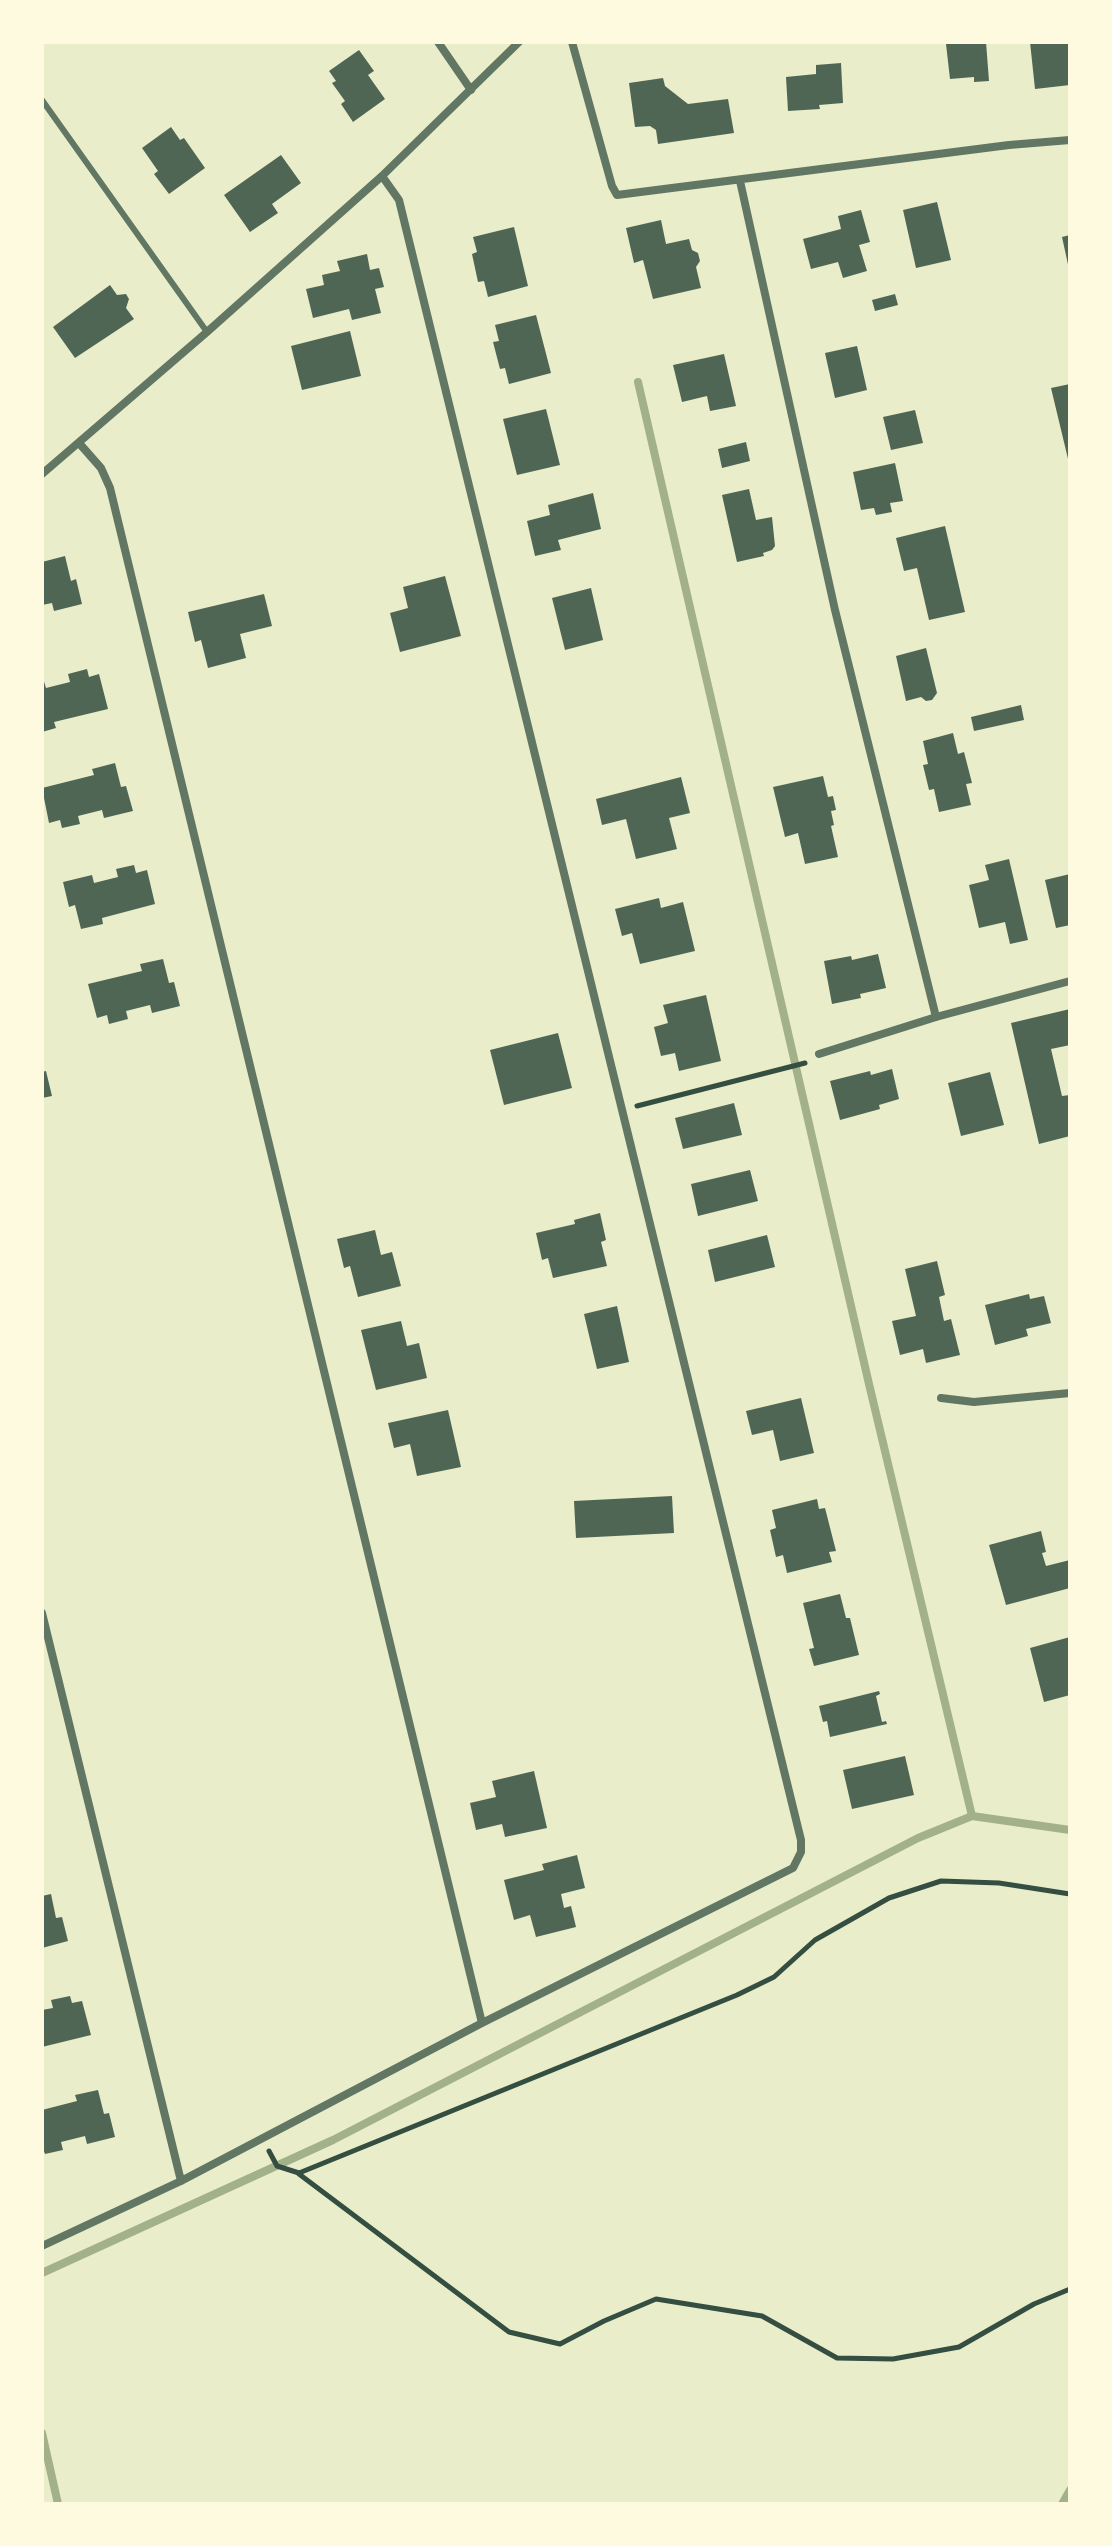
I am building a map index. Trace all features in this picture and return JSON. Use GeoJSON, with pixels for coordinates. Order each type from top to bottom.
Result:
{"type":"FeatureCollection","features":[{"type":"Feature","properties":{"kind":"street"},"geometry":{"type":"LineString","coordinates":[[438,42],[471,90]]}},
{"type":"Feature","properties":{"kind":"street"},"geometry":{"type":"LineString","coordinates":[[42,474],[382,176],[519,42]]}},
{"type":"Feature","properties":{"kind":"street"},"geometry":{"type":"LineString","coordinates":[[572,42],[617,195],[1070,140]]}},
{"type":"Feature","properties":{"kind":"street"},"geometry":{"type":"LineString","coordinates":[[42,2246],[181,2181],[482,2023],[793,1868],[801,1852],[801,1840],[399,200],[382,176]]}},
{"type":"Feature","properties":{"kind":"street"},"geometry":{"type":"LineString","coordinates":[[740,181],[835,610],[936,1017]]}},
{"type":"Feature","properties":{"kind":"street"},"geometry":{"type":"LineString","coordinates":[[79,443],[101,468],[110,488],[482,2023]]}},
{"type":"Feature","properties":{"kind":"street"},"geometry":{"type":"LineString","coordinates":[[819,1054],[936,1017],[1070,981]]}},
{"type":"Feature","properties":{"kind":"street"},"geometry":{"type":"LineString","coordinates":[[941,1398],[974,1402],[1070,1393]]}},
{"type":"Feature","properties":{"kind":"street"},"geometry":{"type":"LineString","coordinates":[[42,1613],[181,2181]]}},
{"type":"Feature","properties":{"kind":"lane"},"geometry":{"type":"LineString","coordinates":[[42,100],[207,332]]}},
{"type":"Feature","properties":{"kind":"path"},"geometry":{"type":"LineString","coordinates":[[620,1110],[804,1063]]}},
{"type":"Feature","properties":{"kind":"path"},"geometry":{"type":"LineString","coordinates":[[299,2173],[737,1995],[774,1977],[815,1940],[889,1898],[941,1881],[999,1883],[1070,1894]]}},
{"type":"Feature","properties":{"kind":"path"},"geometry":{"type":"LineString","coordinates":[[271,2157],[277,2166],[299,2173],[509,2332],[560,2344],[656,2299],[762,2316],[837,2358],[893,2359],[959,2347],[1034,2304],[1070,2289]]}},
{"type":"Feature","properties":{"kind":"building"},"geometry":{"type":"Polygon","coordinates":[[[986,42],[989,81],[974,82],[974,77],[950,79],[946,44],[986,42]]]}},
{"type":"Feature","properties":{"kind":"building"},"geometry":{"type":"Polygon","coordinates":[[[1030,42],[1070,42],[1070,85],[1035,89],[1030,42]]]}},
{"type":"Feature","properties":{"kind":"building"},"geometry":{"type":"Polygon","coordinates":[[[359,50],[374,71],[368,75],[385,99],[353,122],[341,104],[345,101],[332,83],[336,81],[329,71],[359,50]]]}},
{"type":"Feature","properties":{"kind":"building"},"geometry":{"type":"Polygon","coordinates":[[[841,63],[843,103],[819,105],[820,109],[788,111],[786,77],[816,74],[816,65],[841,63]]]}},
{"type":"Feature","properties":{"kind":"building"},"geometry":{"type":"Polygon","coordinates":[[[663,78],[665,86],[688,104],[728,99],[734,133],[658,144],[656,130],[650,126],[635,127],[629,83],[663,78]]]}},
{"type":"Feature","properties":{"kind":"building"},"geometry":{"type":"Polygon","coordinates":[[[171,127],[180,140],[184,138],[205,168],[169,194],[154,174],[158,171],[142,148],[171,127]]]}},
{"type":"Feature","properties":{"kind":"building"},"geometry":{"type":"Polygon","coordinates":[[[281,155],[301,183],[272,204],[278,213],[250,232],[224,195],[281,155]]]}},
{"type":"Feature","properties":{"kind":"building"},"geometry":{"type":"Polygon","coordinates":[[[937,202],[951,260],[916,268],[903,210],[937,202]]]}},
{"type":"Feature","properties":{"kind":"building"},"geometry":{"type":"Polygon","coordinates":[[[861,210],[870,242],[859,245],[867,271],[843,278],[838,262],[811,269],[803,239],[841,229],[838,216],[861,210]]]}},
{"type":"Feature","properties":{"kind":"building"},"geometry":{"type":"Polygon","coordinates":[[[661,220],[666,244],[689,239],[692,250],[698,253],[700,261],[696,267],[701,288],[653,299],[643,260],[634,263],[626,228],[661,220]]]}},
{"type":"Feature","properties":{"kind":"building"},"geometry":{"type":"Polygon","coordinates":[[[514,227],[528,286],[488,297],[484,281],[478,282],[472,254],[477,252],[473,237],[514,227]]]}},
{"type":"Feature","properties":{"kind":"building"},"geometry":{"type":"Polygon","coordinates":[[[1070,235],[1070,268],[1069,269],[1062,237],[1070,235]]]}},
{"type":"Feature","properties":{"kind":"building"},"geometry":{"type":"Polygon","coordinates":[[[367,254],[370,270],[379,268],[384,287],[375,289],[381,313],[352,320],[349,309],[313,318],[306,289],[324,285],[322,275],[340,271],[337,261],[367,254]]]}},
{"type":"Feature","properties":{"kind":"building"},"geometry":{"type":"Polygon","coordinates":[[[110,285],[117,295],[126,294],[129,299],[126,308],[134,319],[75,358],[53,327],[110,285]]]}},
{"type":"Feature","properties":{"kind":"building"},"geometry":{"type":"Polygon","coordinates":[[[895,294],[898,305],[875,311],[872,300],[895,294]]]}},
{"type":"Feature","properties":{"kind":"building"},"geometry":{"type":"Polygon","coordinates":[[[536,315],[551,373],[509,384],[505,368],[500,369],[493,342],[499,341],[495,325],[536,315]]]}},
{"type":"Feature","properties":{"kind":"building"},"geometry":{"type":"Polygon","coordinates":[[[350,331],[361,376],[302,390],[291,346],[350,331]]]}},
{"type":"Feature","properties":{"kind":"building"},"geometry":{"type":"Polygon","coordinates":[[[857,346],[867,390],[835,398],[825,353],[857,346]]]}},
{"type":"Feature","properties":{"kind":"building"},"geometry":{"type":"Polygon","coordinates":[[[724,354],[736,406],[710,411],[707,396],[682,402],[673,365],[724,354]]]}},
{"type":"Feature","properties":{"kind":"building"},"geometry":{"type":"Polygon","coordinates":[[[1070,384],[1070,463],[1069,463],[1051,388],[1070,384]]]}},
{"type":"Feature","properties":{"kind":"building"},"geometry":{"type":"Polygon","coordinates":[[[546,409],[560,465],[517,475],[503,419],[546,409]]]}},
{"type":"Feature","properties":{"kind":"building"},"geometry":{"type":"Polygon","coordinates":[[[915,410],[923,443],[891,450],[883,417],[915,410]]]}},
{"type":"Feature","properties":{"kind":"building"},"geometry":{"type":"Polygon","coordinates":[[[746,442],[750,461],[722,468],[718,449],[746,442]]]}},
{"type":"Feature","properties":{"kind":"building"},"geometry":{"type":"Polygon","coordinates":[[[895,463],[903,501],[890,503],[892,512],[876,515],[874,508],[861,510],[853,472],[895,463]]]}},
{"type":"Feature","properties":{"kind":"building"},"geometry":{"type":"Polygon","coordinates":[[[749,489],[756,520],[772,517],[775,546],[763,553],[764,556],[737,562],[722,495],[749,489]]]}},
{"type":"Feature","properties":{"kind":"building"},"geometry":{"type":"Polygon","coordinates":[[[593,493],[601,529],[558,540],[561,550],[535,556],[527,521],[550,515],[548,505],[593,493]]]}},
{"type":"Feature","properties":{"kind":"building"},"geometry":{"type":"Polygon","coordinates":[[[945,526],[965,612],[929,620],[917,568],[904,571],[896,538],[945,526]]]}},
{"type":"Feature","properties":{"kind":"building"},"geometry":{"type":"Polygon","coordinates":[[[65,556],[71,581],[76,579],[82,604],[54,611],[52,603],[42,605],[42,562],[65,556]]]}},
{"type":"Feature","properties":{"kind":"building"},"geometry":{"type":"Polygon","coordinates":[[[445,576],[461,636],[400,652],[390,613],[408,608],[403,587],[445,576]]]}},
{"type":"Feature","properties":{"kind":"building"},"geometry":{"type":"Polygon","coordinates":[[[591,588],[603,640],[565,650],[552,598],[591,588]]]}},
{"type":"Feature","properties":{"kind":"building"},"geometry":{"type":"Polygon","coordinates":[[[264,594],[272,626],[240,634],[246,658],[208,668],[201,640],[195,642],[188,612],[264,594]]]}},
{"type":"Feature","properties":{"kind":"building"},"geometry":{"type":"Polygon","coordinates":[[[926,648],[937,693],[932,700],[926,701],[921,697],[906,701],[896,656],[926,648]]]}},
{"type":"Feature","properties":{"kind":"building"},"geometry":{"type":"Polygon","coordinates":[[[87,669],[89,677],[99,674],[108,709],[54,722],[56,728],[42,732],[42,675],[46,688],[70,682],[68,674],[87,669]]]}},
{"type":"Feature","properties":{"kind":"building"},"geometry":{"type":"Polygon","coordinates":[[[1021,705],[1024,720],[974,731],[971,717],[1021,705]]]}},
{"type":"Feature","properties":{"kind":"building"},"geometry":{"type":"Polygon","coordinates":[[[953,733],[958,754],[964,752],[972,783],[966,784],[971,805],[939,812],[934,789],[929,790],[923,765],[928,764],[923,741],[953,733]]]}},
{"type":"Feature","properties":{"kind":"building"},"geometry":{"type":"Polygon","coordinates":[[[115,763],[121,787],[126,786],[133,811],[104,818],[102,810],[78,816],[80,824],[62,828],[60,820],[49,823],[42,788],[94,775],[92,769],[115,763]]]}},
{"type":"Feature","properties":{"kind":"building"},"geometry":{"type":"Polygon","coordinates":[[[823,776],[828,797],[833,796],[836,810],[831,811],[834,825],[831,826],[838,857],[805,864],[798,833],[785,837],[773,787],[823,776]]]}},
{"type":"Feature","properties":{"kind":"building"},"geometry":{"type":"Polygon","coordinates":[[[681,777],[690,813],[669,818],[677,849],[636,859],[626,819],[602,825],[596,799],[681,777]]]}},
{"type":"Feature","properties":{"kind":"building"},"geometry":{"type":"Polygon","coordinates":[[[1009,859],[1028,940],[1010,944],[1005,922],[979,928],[969,885],[989,880],[985,865],[1009,859]]]}},
{"type":"Feature","properties":{"kind":"building"},"geometry":{"type":"Polygon","coordinates":[[[134,865],[136,873],[147,870],[155,904],[102,918],[103,924],[81,929],[75,905],[69,907],[63,882],[92,875],[94,883],[118,877],[116,869],[134,865]]]}},
{"type":"Feature","properties":{"kind":"building"},"geometry":{"type":"Polygon","coordinates":[[[1070,874],[1070,925],[1056,928],[1045,880],[1070,874]]]}},
{"type":"Feature","properties":{"kind":"building"},"geometry":{"type":"Polygon","coordinates":[[[659,898],[661,908],[683,902],[695,951],[640,964],[632,933],[622,936],[615,909],[659,898]]]}},
{"type":"Feature","properties":{"kind":"building"},"geometry":{"type":"Polygon","coordinates":[[[878,954],[886,988],[860,994],[861,998],[832,1004],[824,961],[851,956],[852,960],[878,954]]]}},
{"type":"Feature","properties":{"kind":"building"},"geometry":{"type":"Polygon","coordinates":[[[163,959],[169,983],[174,982],[180,1006],[152,1013],[150,1005],[126,1011],[128,1019],[109,1024],[107,1015],[97,1018],[88,984],[142,971],[140,964],[163,959]]]}},
{"type":"Feature","properties":{"kind":"building"},"geometry":{"type":"Polygon","coordinates":[[[706,995],[721,1061],[679,1071],[675,1053],[661,1056],[654,1027],[668,1023],[663,1005],[706,995]]]}},
{"type":"Feature","properties":{"kind":"building"},"geometry":{"type":"Polygon","coordinates":[[[1070,1009],[1070,1045],[1051,1049],[1062,1096],[1070,1095],[1070,1136],[1039,1144],[1011,1023],[1070,1009]]]}},
{"type":"Feature","properties":{"kind":"building"},"geometry":{"type":"Polygon","coordinates":[[[558,1033],[572,1088],[504,1105],[490,1050],[558,1033]]]}},
{"type":"Feature","properties":{"kind":"building"},"geometry":{"type":"Polygon","coordinates":[[[892,1069],[899,1099],[879,1105],[880,1109],[840,1120],[830,1081],[892,1069]]]}},
{"type":"Feature","properties":{"kind":"building"},"geometry":{"type":"Polygon","coordinates":[[[46,1071],[52,1096],[42,1098],[42,1072],[46,1071]]]}},
{"type":"Feature","properties":{"kind":"building"},"geometry":{"type":"Polygon","coordinates":[[[990,1072],[1004,1125],[961,1136],[948,1083],[990,1072]]]}},
{"type":"Feature","properties":{"kind":"building"},"geometry":{"type":"Polygon","coordinates":[[[734,1103],[742,1135],[683,1149],[675,1118],[734,1103]]]}},
{"type":"Feature","properties":{"kind":"building"},"geometry":{"type":"Polygon","coordinates":[[[750,1170],[758,1201],[698,1216],[691,1184],[750,1170]]]}},
{"type":"Feature","properties":{"kind":"building"},"geometry":{"type":"Polygon","coordinates":[[[600,1213],[606,1240],[601,1242],[607,1266],[553,1278],[548,1258],[542,1260],[536,1233],[575,1224],[574,1220],[600,1213]]]}},
{"type":"Feature","properties":{"kind":"building"},"geometry":{"type":"Polygon","coordinates":[[[375,1230],[381,1255],[392,1252],[401,1286],[358,1297],[350,1266],[344,1268],[337,1239],[375,1230]]]}},
{"type":"Feature","properties":{"kind":"building"},"geometry":{"type":"Polygon","coordinates":[[[767,1235],[775,1267],[715,1282],[708,1250],[767,1235]]]}},
{"type":"Feature","properties":{"kind":"building"},"geometry":{"type":"Polygon","coordinates":[[[937,1261],[945,1295],[939,1297],[944,1321],[951,1319],[960,1355],[926,1363],[923,1349],[900,1355],[892,1321],[916,1316],[905,1269],[937,1261]]]}},
{"type":"Feature","properties":{"kind":"building"},"geometry":{"type":"Polygon","coordinates":[[[1029,1294],[1030,1299],[1044,1296],[1051,1323],[1026,1329],[1028,1336],[995,1345],[985,1305],[1029,1294]]]}},
{"type":"Feature","properties":{"kind":"building"},"geometry":{"type":"Polygon","coordinates":[[[617,1306],[629,1362],[597,1369],[584,1314],[617,1306]]]}},
{"type":"Feature","properties":{"kind":"building"},"geometry":{"type":"Polygon","coordinates":[[[401,1321],[407,1346],[419,1343],[427,1378],[376,1390],[361,1330],[401,1321]]]}},
{"type":"Feature","properties":{"kind":"building"},"geometry":{"type":"Polygon","coordinates":[[[801,1398],[814,1453],[780,1461],[773,1430],[752,1435],[746,1411],[801,1398]]]}},
{"type":"Feature","properties":{"kind":"building"},"geometry":{"type":"Polygon","coordinates":[[[448,1410],[461,1467],[417,1476],[410,1444],[394,1448],[388,1423],[448,1410]]]}},
{"type":"Feature","properties":{"kind":"building"},"geometry":{"type":"Polygon","coordinates":[[[672,1496],[674,1533],[576,1538],[574,1501],[672,1496]]]}},
{"type":"Feature","properties":{"kind":"building"},"geometry":{"type":"Polygon","coordinates":[[[817,1499],[819,1509],[825,1508],[836,1551],[829,1552],[832,1562],[787,1573],[783,1555],[776,1557],[770,1530],[776,1528],[772,1510],[817,1499]]]}},
{"type":"Feature","properties":{"kind":"building"},"geometry":{"type":"Polygon","coordinates":[[[1041,1531],[1046,1566],[1070,1560],[1070,1588],[1006,1605],[989,1545],[1041,1531]]]}},
{"type":"Feature","properties":{"kind":"building"},"geometry":{"type":"Polygon","coordinates":[[[840,1594],[846,1618],[850,1618],[859,1655],[814,1666],[809,1649],[814,1648],[803,1603],[840,1594]]]}},
{"type":"Feature","properties":{"kind":"building"},"geometry":{"type":"Polygon","coordinates":[[[1070,1637],[1070,1695],[1044,1702],[1030,1648],[1070,1637]]]}},
{"type":"Feature","properties":{"kind":"building"},"geometry":{"type":"Polygon","coordinates":[[[879,1691],[880,1694],[876,1696],[882,1722],[886,1721],[887,1724],[830,1737],[827,1721],[823,1722],[819,1706],[879,1691]]]}},
{"type":"Feature","properties":{"kind":"building"},"geometry":{"type":"Polygon","coordinates":[[[905,1756],[914,1795],[852,1809],[843,1770],[905,1756]]]}},
{"type":"Feature","properties":{"kind":"building"},"geometry":{"type":"Polygon","coordinates":[[[534,1771],[547,1828],[505,1837],[502,1824],[476,1830],[470,1803],[496,1797],[492,1781],[534,1771]]]}},
{"type":"Feature","properties":{"kind":"building"},"geometry":{"type":"Polygon","coordinates":[[[577,1855],[585,1888],[561,1894],[564,1908],[571,1906],[576,1927],[536,1937],[530,1915],[514,1920],[504,1880],[544,1870],[542,1864],[577,1855]]]}},
{"type":"Feature","properties":{"kind":"building"},"geometry":{"type":"Polygon","coordinates":[[[51,1894],[56,1918],[62,1917],[68,1941],[42,1948],[42,1896],[51,1894]]]}},
{"type":"Feature","properties":{"kind":"building"},"geometry":{"type":"Polygon","coordinates":[[[70,1996],[72,2003],[82,2001],[91,2035],[42,2047],[42,2010],[53,2008],[51,2000],[70,1996]]]}},
{"type":"Feature","properties":{"kind":"building"},"geometry":{"type":"Polygon","coordinates":[[[98,2090],[104,2114],[109,2113],[115,2137],[87,2144],[85,2136],[61,2142],[63,2150],[45,2154],[42,2146],[42,2110],[77,2101],[75,2095],[98,2090]]]}},
{"type":"Feature","properties":{"kind":"waterway"},"geometry":{"type":"LineString","coordinates":[[638,382],[972,1816]]}},
{"type":"Feature","properties":{"kind":"waterway"},"geometry":{"type":"LineString","coordinates":[[42,2273],[333,2140],[918,1838],[972,1816],[1070,1830]]}},
{"type":"Feature","properties":{"kind":"waterway"},"geometry":{"type":"LineString","coordinates":[[42,2433],[58,2504]]}},
{"type":"Feature","properties":{"kind":"waterway"},"geometry":{"type":"LineString","coordinates":[[1062,2504],[1070,2490]]}}]}
